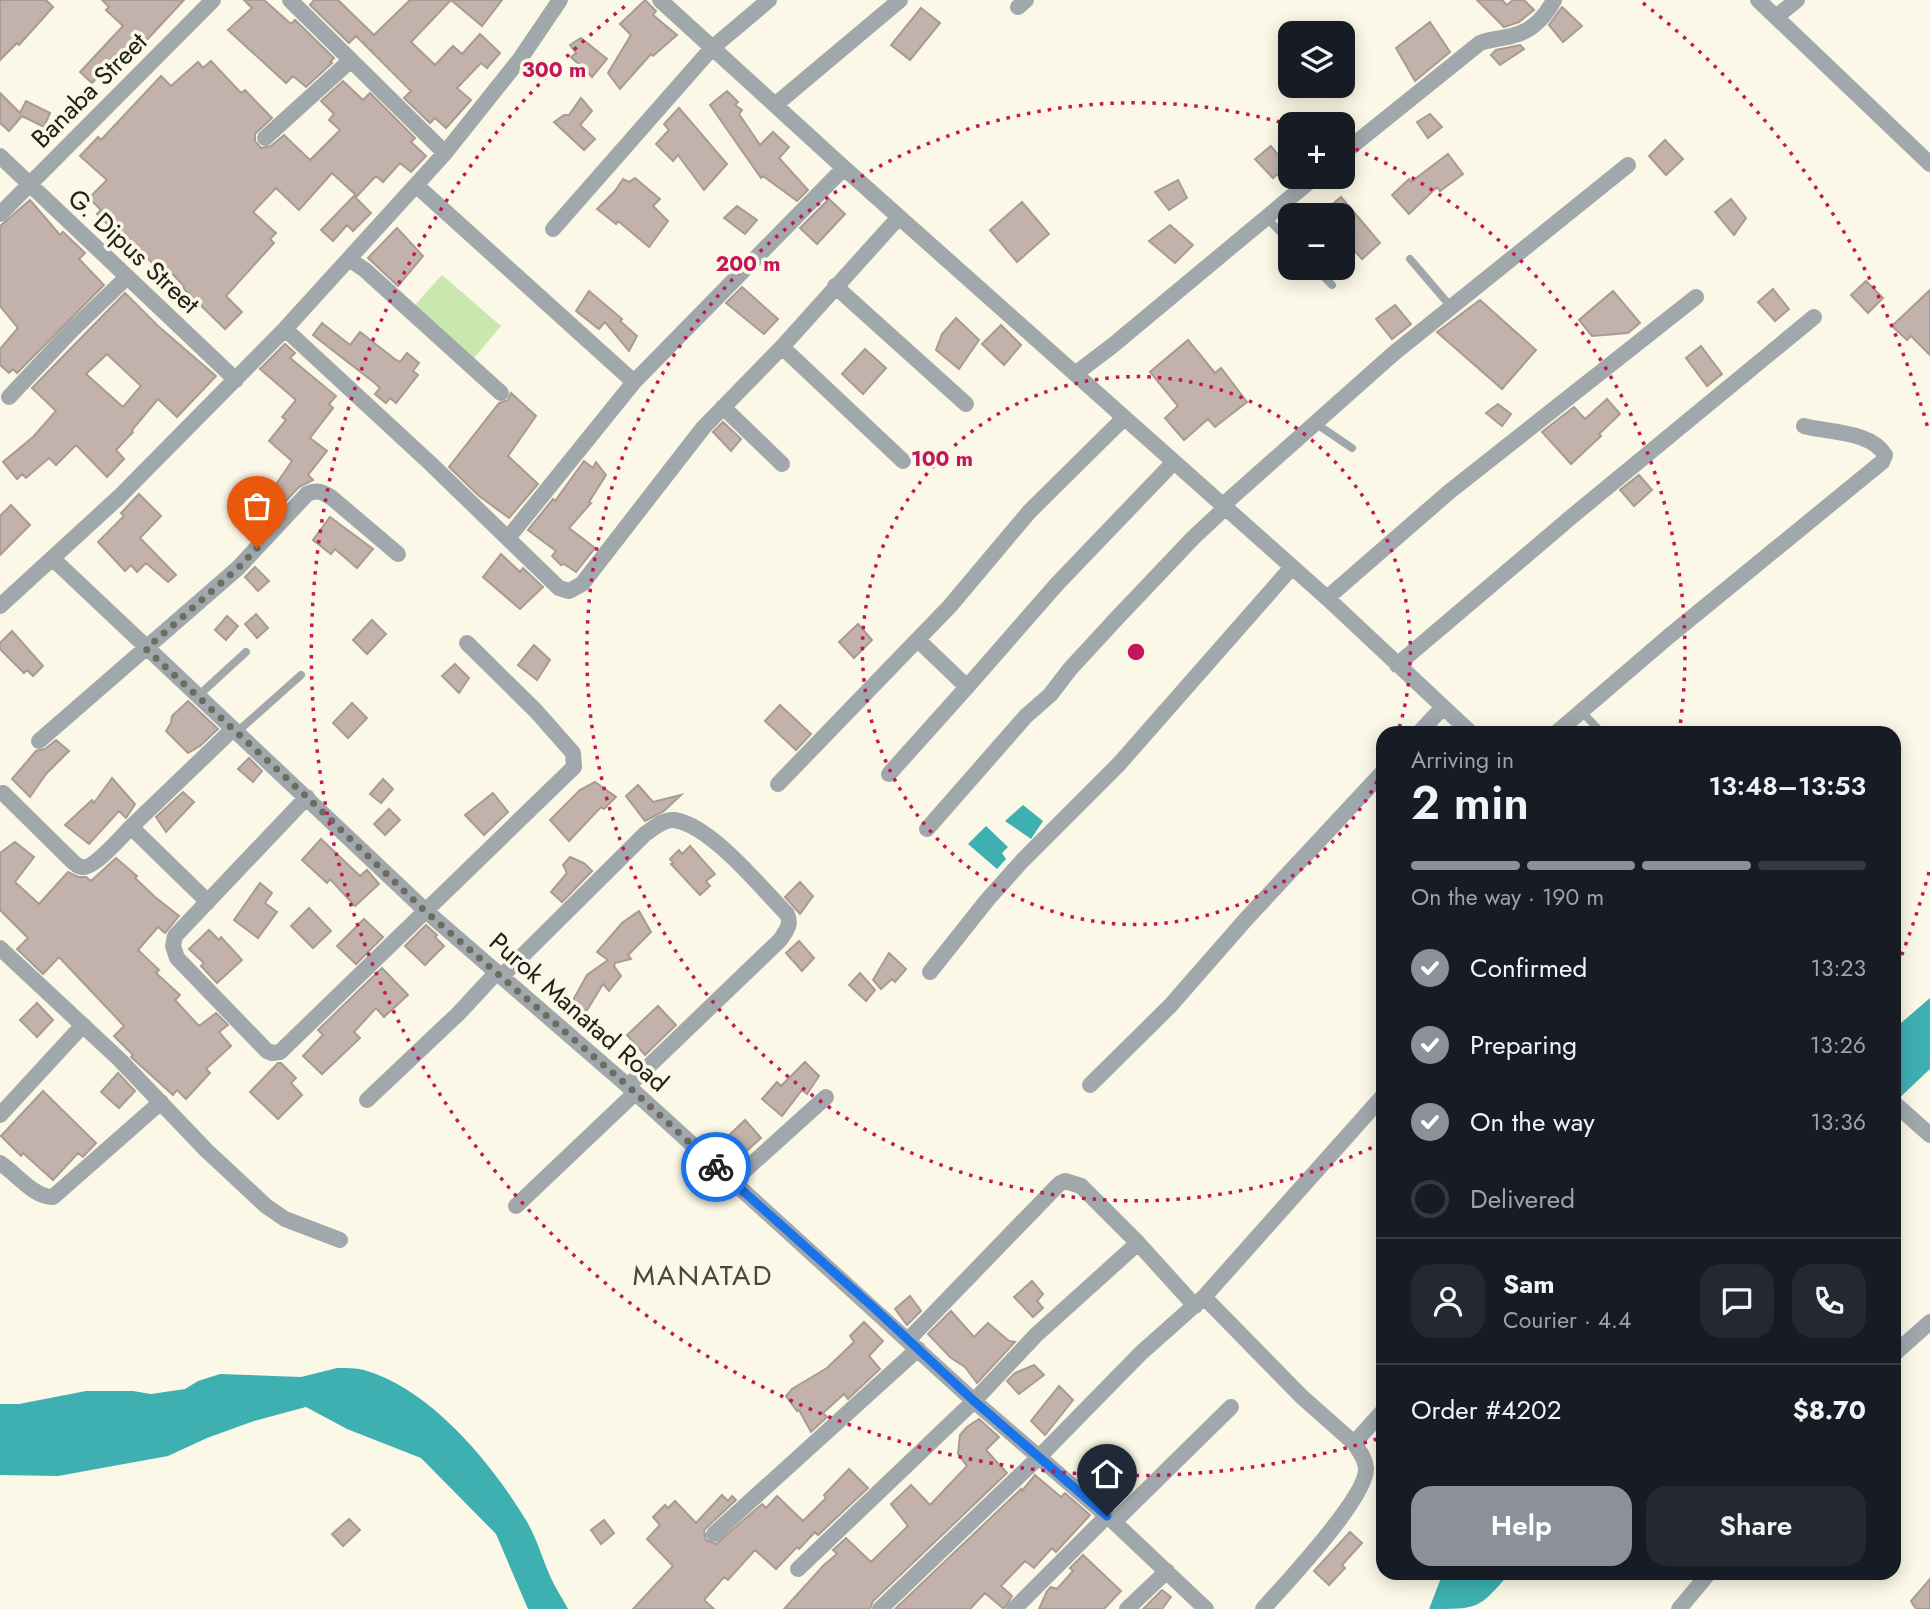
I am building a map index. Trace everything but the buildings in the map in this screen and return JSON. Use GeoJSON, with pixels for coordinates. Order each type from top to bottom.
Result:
{"type":"FeatureCollection","features":[{"type":"Feature","properties":{"kind":"street","name":"Banaba Street"},"geometry":{"type":"LineString","coordinates":[[0,214],[213,0]]}},
{"type":"Feature","properties":{"kind":"street"},"geometry":{"type":"LineString","coordinates":[[290,0],[445,153]]}},
{"type":"Feature","properties":{"kind":"street"},"geometry":{"type":"LineString","coordinates":[[2,600],[119,497],[285,330],[445,153],[520,59],[560,0]]}},
{"type":"Feature","properties":{"kind":"street"},"geometry":{"type":"LineString","coordinates":[[660,0],[1173,463],[1327,598],[1463,726]]}},
{"type":"Feature","properties":{"kind":"street"},"geometry":{"type":"LineString","coordinates":[[553,229],[712,48],[768,0]]}},
{"type":"Feature","properties":{"kind":"street"},"geometry":{"type":"LineString","coordinates":[[775,105],[900,0]]}},
{"type":"Feature","properties":{"kind":"street"},"geometry":{"type":"LineString","coordinates":[[1355,144],[1480,44],[1492,38],[1517,35],[1528,29],[1547,14],[1554,0]]}},
{"type":"Feature","properties":{"kind":"street"},"geometry":{"type":"LineString","coordinates":[[1758,0],[1930,164]]}},
{"type":"Feature","properties":{"kind":"street"},"geometry":{"type":"LineString","coordinates":[[1776,17],[1797,0]]}},
{"type":"Feature","properties":{"kind":"street"},"geometry":{"type":"LineString","coordinates":[[265,138],[351,61]]}},
{"type":"Feature","properties":{"kind":"street"},"geometry":{"type":"LineString","coordinates":[[1918,152],[1930,141]]}},
{"type":"Feature","properties":{"kind":"street","name":"G. Dipus Street"},"geometry":{"type":"LineString","coordinates":[[0,156],[236,380]]}},
{"type":"Feature","properties":{"kind":"street"},"geometry":{"type":"LineString","coordinates":[[928,830],[1026,716],[1050,695],[1124,610],[1223,507],[1393,354],[1628,165]]}},
{"type":"Feature","properties":{"kind":"street"},"geometry":{"type":"LineString","coordinates":[[508,538],[634,382],[844,168]]}},
{"type":"Feature","properties":{"kind":"street"},"geometry":{"type":"LineString","coordinates":[[417,186],[634,382]]}},
{"type":"Feature","properties":{"kind":"street"},"geometry":{"type":"LineString","coordinates":[[1075,374],[1301,189]]}},
{"type":"Feature","properties":{"kind":"street"},"geometry":{"type":"LineString","coordinates":[[285,330],[559,588],[569,591],[576,589],[703,428],[782,347],[899,217]]}},
{"type":"Feature","properties":{"kind":"street"},"geometry":{"type":"LineString","coordinates":[[349,259],[365,270],[502,393]]}},
{"type":"Feature","properties":{"kind":"street"},"geometry":{"type":"LineString","coordinates":[[9,397],[127,277]]}},
{"type":"Feature","properties":{"kind":"street"},"geometry":{"type":"LineString","coordinates":[[835,286],[966,404]]}},
{"type":"Feature","properties":{"kind":"street"},"geometry":{"type":"LineString","coordinates":[[1327,598],[1449,492],[1696,297]]}},
{"type":"Feature","properties":{"kind":"street"},"geometry":{"type":"LineString","coordinates":[[1397,665],[1814,317]]}},
{"type":"Feature","properties":{"kind":"street"},"geometry":{"type":"LineString","coordinates":[[782,347],[904,461]]}},
{"type":"Feature","properties":{"kind":"street"},"geometry":{"type":"LineString","coordinates":[[723,408],[782,464]]}},
{"type":"Feature","properties":{"kind":"street"},"geometry":{"type":"LineString","coordinates":[[778,784],[950,606],[1029,512],[1124,418]]}},
{"type":"Feature","properties":{"kind":"street"},"geometry":{"type":"LineString","coordinates":[[1564,726],[1719,595],[1882,463],[1885,454],[1873,441],[1804,426]]}},
{"type":"Feature","properties":{"kind":"street"},"geometry":{"type":"LineString","coordinates":[[889,774],[1057,584],[1173,463]]}},
{"type":"Feature","properties":{"kind":"street"},"geometry":{"type":"LineString","coordinates":[[39,741],[238,568],[307,494],[314,491],[323,492],[398,554]]}},
{"type":"Feature","properties":{"kind":"street","name":"Purok Manatad Road"},"geometry":{"type":"LineString","coordinates":[[52,558],[426,912],[631,1089],[974,1401],[1110,1519],[1206,1609]]}},
{"type":"Feature","properties":{"kind":"street"},"geometry":{"type":"LineString","coordinates":[[930,972],[988,899],[1119,764],[1292,568]]}},
{"type":"Feature","properties":{"kind":"street"},"geometry":{"type":"LineString","coordinates":[[918,640],[967,687]]}},
{"type":"Feature","properties":{"kind":"street"},"geometry":{"type":"LineString","coordinates":[[307,797],[175,936],[173,946],[177,958],[267,1051],[272,1053],[280,1052],[574,767],[573,753],[536,711],[467,643]]}},
{"type":"Feature","properties":{"kind":"street"},"geometry":{"type":"LineString","coordinates":[[1425,726],[1443,707]]}},
{"type":"Feature","properties":{"kind":"street"},"geometry":{"type":"LineString","coordinates":[[3,793],[71,860],[81,867],[89,867],[235,731]]}},
{"type":"Feature","properties":{"kind":"street"},"geometry":{"type":"LineString","coordinates":[[1090,1085],[1170,1006],[1247,918],[1376,780]]}},
{"type":"Feature","properties":{"kind":"street"},"geometry":{"type":"LineString","coordinates":[[367,1100],[645,834],[661,822],[673,820],[713,839],[787,914],[789,927],[780,940],[516,1206]]}},
{"type":"Feature","properties":{"kind":"street"},"geometry":{"type":"LineString","coordinates":[[131,827],[208,902]]}},
{"type":"Feature","properties":{"kind":"street"},"geometry":{"type":"LineString","coordinates":[[3,956],[83,1025],[206,1150],[266,1206],[285,1219],[340,1240]]}},
{"type":"Feature","properties":{"kind":"street"},"geometry":{"type":"LineString","coordinates":[[0,1115],[83,1025]]}},
{"type":"Feature","properties":{"kind":"street"},"geometry":{"type":"LineString","coordinates":[[732,1182],[826,1097]]}},
{"type":"Feature","properties":{"kind":"street"},"geometry":{"type":"LineString","coordinates":[[0,1163],[38,1194],[53,1197],[62,1192],[161,1102]]}},
{"type":"Feature","properties":{"kind":"street"},"geometry":{"type":"LineString","coordinates":[[880,1609],[1040,1456],[1141,1353],[1200,1301],[1376,1104]]}},
{"type":"Feature","properties":{"kind":"street"},"geometry":{"type":"LineString","coordinates":[[1901,1109],[1930,1135]]}},
{"type":"Feature","properties":{"kind":"street"},"geometry":{"type":"LineString","coordinates":[[715,1534],[913,1345],[1002,1242],[1065,1181],[1081,1186],[1138,1243],[1354,1443],[1363,1457],[1366,1469],[1363,1483],[1335,1524],[1262,1609]]}},
{"type":"Feature","properties":{"kind":"street"},"geometry":{"type":"LineString","coordinates":[[798,1569],[974,1401],[1036,1335],[1138,1243]]}},
{"type":"Feature","properties":{"kind":"street"},"geometry":{"type":"LineString","coordinates":[[1901,1348],[1930,1322]]}},
{"type":"Feature","properties":{"kind":"street"},"geometry":{"type":"LineString","coordinates":[[1014,1609],[1231,1407]]}},
{"type":"Feature","properties":{"kind":"street"},"geometry":{"type":"LineString","coordinates":[[1354,1443],[1376,1419]]}},
{"type":"Feature","properties":{"kind":"street"},"geometry":{"type":"LineString","coordinates":[[1127,1609],[1167,1571]]}},
{"type":"Feature","properties":{"kind":"street"},"geometry":{"type":"LineString","coordinates":[[1679,1609],[1703,1580]]}},
{"type":"Feature","properties":{"kind":"lane"},"geometry":{"type":"LineString","coordinates":[[1266,218],[1278,230]]}},
{"type":"Feature","properties":{"kind":"lane"},"geometry":{"type":"LineString","coordinates":[[1410,259],[1452,308]]}},
{"type":"Feature","properties":{"kind":"lane"},"geometry":{"type":"LineString","coordinates":[[1327,280],[1332,285]]}},
{"type":"Feature","properties":{"kind":"lane"},"geometry":{"type":"LineString","coordinates":[[1314,423],[1352,448]]}},
{"type":"Feature","properties":{"kind":"lane"},"geometry":{"type":"LineString","coordinates":[[198,696],[246,652]]}},
{"type":"Feature","properties":{"kind":"lane"},"geometry":{"type":"LineString","coordinates":[[235,731],[301,675]]}},
{"type":"Feature","properties":{"kind":"lane"},"geometry":{"type":"LineString","coordinates":[[1581,711],[1595,726]]}},
{"type":"Feature","properties":{"kind":"green space"},"geometry":{"type":"Polygon","coordinates":[[[442,275],[501,326],[474,358],[414,306],[442,275]]]}},
{"type":"Feature","properties":{"kind":"water"},"geometry":{"type":"Polygon","coordinates":[[[1023,805],[1043,821],[1031,839],[1005,821],[1023,805]]]}},
{"type":"Feature","properties":{"kind":"water"},"geometry":{"type":"Polygon","coordinates":[[[986,826],[1008,847],[1002,853],[1006,859],[997,869],[968,844],[986,826]]]}},
{"type":"Feature","properties":{"kind":"water"},"geometry":{"type":"Polygon","coordinates":[[[1930,998],[1930,1069],[1901,1096],[1901,1023],[1930,998]]]}},
{"type":"Feature","properties":{"kind":"water"},"geometry":{"type":"Polygon","coordinates":[[[337,1368],[364,1370],[388,1379],[412,1393],[456,1429],[494,1473],[524,1517],[568,1609],[528,1609],[496,1534],[421,1458],[347,1429],[306,1407],[254,1421],[168,1456],[58,1476],[0,1475],[0,1404],[19,1404],[86,1391],[133,1391],[151,1394],[185,1389],[198,1381],[220,1374],[301,1377],[337,1368]]]}},
{"type":"Feature","properties":{"kind":"water"},"geometry":{"type":"Polygon","coordinates":[[[1440,1580],[1504,1580],[1477,1604],[1469,1607],[1429,1609],[1440,1580]]]}},
{"type":"Feature","properties":{"kind":"way so far"},"geometry":{"type":"LineString","coordinates":[[257,548],[146,649],[307,797],[426,912],[628,1086],[716,1167]]}},
{"type":"Feature","properties":{"kind":"district","name":"MANATAD"},"geometry":{"type":"Point","coordinates":[703,1275]}},
{"type":"Feature","properties":{"kind":"route"},"geometry":{"type":"LineString","coordinates":[[716,1167],[974,1401],[1107,1516]]}}]}
